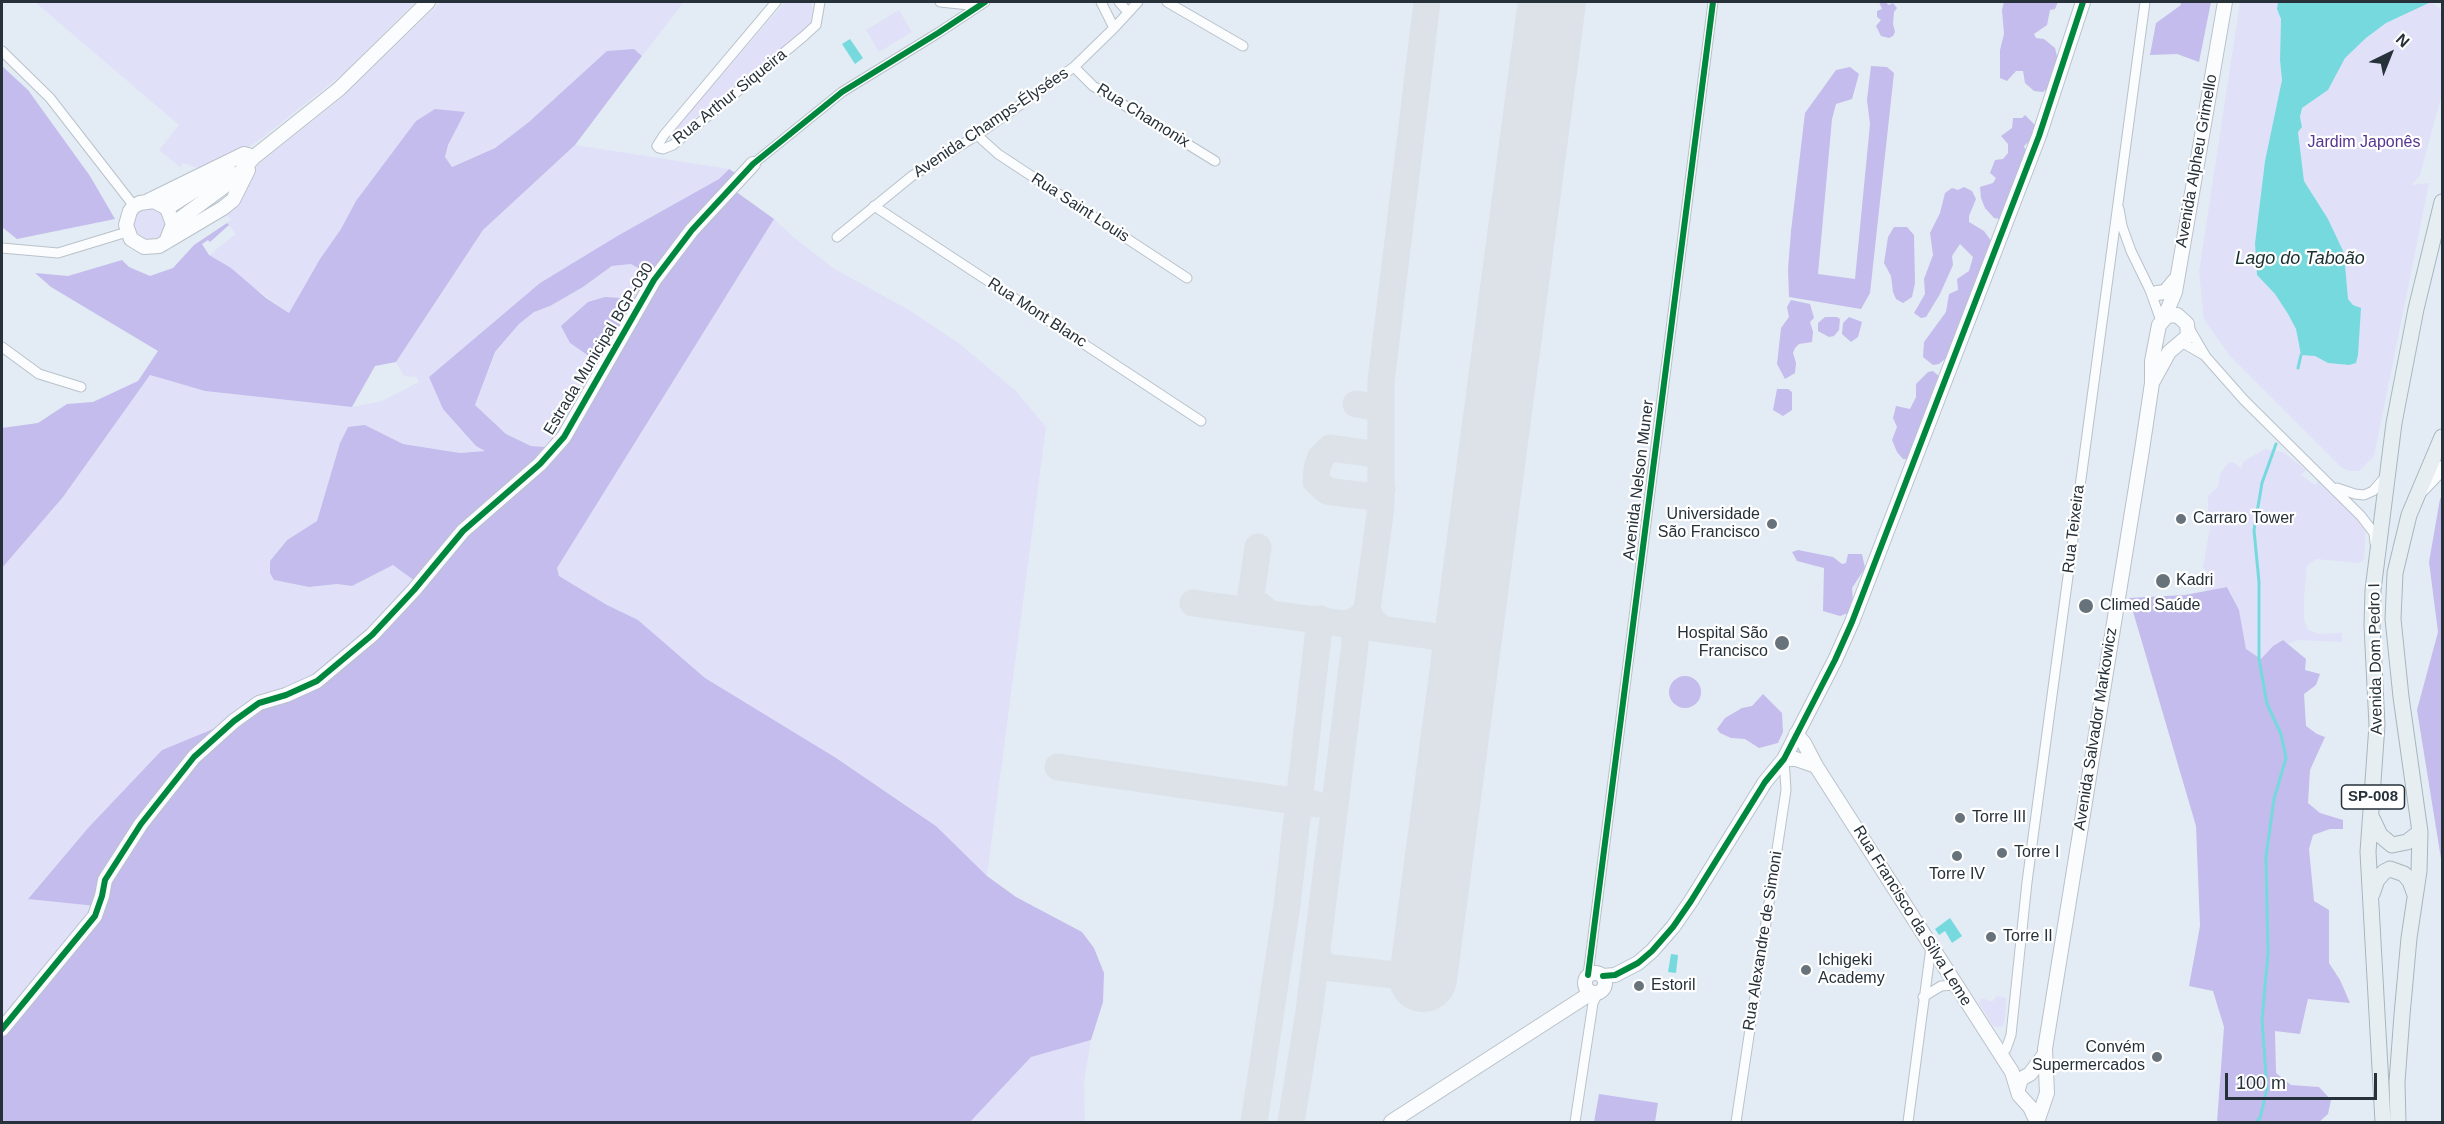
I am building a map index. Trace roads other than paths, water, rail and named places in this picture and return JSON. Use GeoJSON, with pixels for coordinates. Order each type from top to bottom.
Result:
{"type":"FeatureCollection","features":[{"type":"Feature","properties":{"kind":"main road","name":"Avenida Dom Pedro I"},"geometry":{"type":"LineString","coordinates":[[2383,1122],[2368,852],[2377,724],[2372,627],[2377,552],[2390,472],[2394,423],[2416,309],[2442,202]]}},
{"type":"Feature","properties":{"kind":"main road","name":"Avenida Dom Pedro I"},"geometry":{"type":"LineString","coordinates":[[2398,1122],[2397,1082],[2402,1014],[2409,938],[2416,898],[2420,832],[2400,697],[2393,620],[2395,573],[2402,539],[2417,494],[2442,437]]}},
{"type":"Feature","properties":{"kind":"main road"},"geometry":{"type":"LineString","coordinates":[[2371,816],[2380,834],[2392,845],[2407,842],[2420,832]]}},
{"type":"Feature","properties":{"kind":"main road"},"geometry":{"type":"LineString","coordinates":[[2371,895],[2377,880],[2390,869],[2404,874],[2410,881],[2416,898]]}},
{"type":"Feature","properties":{"kind":"street"},"geometry":{"type":"LineString","coordinates":[[165,242],[172,231],[173,217],[235,165],[254,157],[360,71],[428,2]]}},
{"type":"Feature","properties":{"kind":"street","name":"Rua Arthur Siqueira"},"geometry":{"type":"LineString","coordinates":[[776,2],[664,135],[657,146],[659,148],[663,149],[673,145],[804,36],[816,25],[820,2]]}},
{"type":"Feature","properties":{"kind":"street"},"geometry":{"type":"LineString","coordinates":[[940,2],[982,4]]}},
{"type":"Feature","properties":{"kind":"street"},"geometry":{"type":"LineString","coordinates":[[1101,2],[1114,28]]}},
{"type":"Feature","properties":{"kind":"street"},"geometry":{"type":"LineString","coordinates":[[1119,2],[1128,12]]}},
{"type":"Feature","properties":{"kind":"street","name":"Avenida Champs-Élysées"},"geometry":{"type":"LineString","coordinates":[[837,237],[912,176],[977,135],[1074,67],[1138,2]]}},
{"type":"Feature","properties":{"kind":"street"},"geometry":{"type":"LineString","coordinates":[[1167,2],[1243,46]]}},
{"type":"Feature","properties":{"kind":"street","name":"Avenida Nelson Muner"},"geometry":{"type":"LineString","coordinates":[[1595,972],[1713,2]]}},
{"type":"Feature","properties":{"kind":"street"},"geometry":{"type":"LineString","coordinates":[[1575,1122],[1591,995],[1585,980],[1595,972],[1615,975],[1638,963],[1673,927],[1765,782],[1784,759],[1835,660],[2039,136],[2083,2]]}},
{"type":"Feature","properties":{"kind":"street","name":"Rua Teixeira"},"geometry":{"type":"LineString","coordinates":[[2000,1054],[2006,1049],[2011,1035],[2027,882],[2145,2]]}},
{"type":"Feature","properties":{"kind":"street","name":"Avenida Alpheu Grimello"},"geometry":{"type":"LineString","coordinates":[[2161,324],[2175,292],[2224,2]]}},
{"type":"Feature","properties":{"kind":"street"},"geometry":{"type":"LineString","coordinates":[[753,164],[842,92],[982,4]]}},
{"type":"Feature","properties":{"kind":"street"},"geometry":{"type":"LineString","coordinates":[[2,51],[50,98],[141,204]]}},
{"type":"Feature","properties":{"kind":"street","name":"Rua Chamonix"},"geometry":{"type":"LineString","coordinates":[[1074,67],[1093,86],[1215,161]]}},
{"type":"Feature","properties":{"kind":"street","name":"Rua Saint Louis"},"geometry":{"type":"LineString","coordinates":[[977,135],[998,154],[1186,278]]}},
{"type":"Feature","properties":{"kind":"street"},"geometry":{"type":"LineString","coordinates":[[244,154],[254,157],[237,183],[233,200],[159,246],[144,247],[137,244],[127,232],[127,218],[141,204],[244,154]]}},
{"type":"Feature","properties":{"kind":"street","name":"Estrada Municipal BGP-030"},"geometry":{"type":"LineString","coordinates":[[2,1029],[95,916],[105,880],[141,824],[194,757],[234,721],[259,703],[286,695],[316,681],[364,641],[414,590],[463,531],[540,464],[564,437],[654,280],[692,230],[753,164]]}},
{"type":"Feature","properties":{"kind":"street"},"geometry":{"type":"LineString","coordinates":[[235,165],[232,172],[237,183]]}},
{"type":"Feature","properties":{"kind":"street"},"geometry":{"type":"LineString","coordinates":[[173,217],[237,183]]}},
{"type":"Feature","properties":{"kind":"street"},"geometry":{"type":"LineString","coordinates":[[2118,200],[2122,226],[2132,251],[2154,292],[2163,342],[2179,344],[2206,357]]}},
{"type":"Feature","properties":{"kind":"street"},"geometry":{"type":"LineString","coordinates":[[141,204],[159,203],[173,217],[196,224]]}},
{"type":"Feature","properties":{"kind":"street","name":"Rua Mont Blanc"},"geometry":{"type":"LineString","coordinates":[[874,206],[1201,421]]}},
{"type":"Feature","properties":{"kind":"street"},"geometry":{"type":"LineString","coordinates":[[2,248],[58,253],[127,232]]}},
{"type":"Feature","properties":{"kind":"street"},"geometry":{"type":"LineString","coordinates":[[2109,264],[2121,246],[2132,251]]}},
{"type":"Feature","properties":{"kind":"street"},"geometry":{"type":"LineString","coordinates":[[2154,292],[2165,292],[2176,279]]}},
{"type":"Feature","properties":{"kind":"street"},"geometry":{"type":"LineString","coordinates":[[2154,292],[2185,322],[2206,357],[2257,414],[2334,487],[2369,525],[2374,533],[2377,552]]}},
{"type":"Feature","properties":{"kind":"street"},"geometry":{"type":"LineString","coordinates":[[2161,324],[2171,315],[2185,322]]}},
{"type":"Feature","properties":{"kind":"street"},"geometry":{"type":"LineString","coordinates":[[2152,383],[2159,367],[2188,336],[2185,322]]}},
{"type":"Feature","properties":{"kind":"street","name":"Avenida Salvador Markowicz"},"geometry":{"type":"LineString","coordinates":[[2046,1081],[2045,1054],[2152,383],[2152,361],[2161,324]]}},
{"type":"Feature","properties":{"kind":"street"},"geometry":{"type":"LineString","coordinates":[[3,350],[39,374],[81,387]]}},
{"type":"Feature","properties":{"kind":"street"},"geometry":{"type":"LineString","coordinates":[[2417,494],[2442,468]]}},
{"type":"Feature","properties":{"kind":"street"},"geometry":{"type":"LineString","coordinates":[[2334,487],[2364,495],[2373,491],[2390,472]]}},
{"type":"Feature","properties":{"kind":"street","name":"Rua Francisco da Silva Leme"},"geometry":{"type":"LineString","coordinates":[[1796,734],[1804,743],[1816,766],[2000,1054],[2018,1089]]}},
{"type":"Feature","properties":{"kind":"street"},"geometry":{"type":"LineString","coordinates":[[1784,759],[1796,759],[1816,766]]}},
{"type":"Feature","properties":{"kind":"street","name":"Rua Alexandre de Simoni"},"geometry":{"type":"LineString","coordinates":[[1736,1122],[1786,790],[1784,759]]}},
{"type":"Feature","properties":{"kind":"street"},"geometry":{"type":"LineString","coordinates":[[1908,1122],[1931,947]]}},
{"type":"Feature","properties":{"kind":"street"},"geometry":{"type":"LineString","coordinates":[[1923,997],[1941,986],[1955,985]]}},
{"type":"Feature","properties":{"kind":"street"},"geometry":{"type":"LineString","coordinates":[[1394,1121],[1591,995]]}},
{"type":"Feature","properties":{"kind":"street"},"geometry":{"type":"LineString","coordinates":[[2038,1121],[2019,1095],[2018,1089],[2021,1079],[2030,1074],[2045,1054]]}},
{"type":"Feature","properties":{"kind":"street"},"geometry":{"type":"LineString","coordinates":[[2008,1067],[2041,1076],[2046,1081],[2047,1093],[2038,1121]]}},
{"type":"Feature","properties":{"kind":"street"},"geometry":{"type":"LineString","coordinates":[[2027,1103],[2038,1103],[2044,1100]]}},
{"type":"Feature","properties":{"kind":"water","name":"Lago do Taboão"},"geometry":{"type":"Polygon","coordinates":[[[2278,2],[2431,2],[2386,23],[2366,38],[2345,58],[2328,90],[2302,108],[2300,117],[2302,127],[2298,132],[2304,181],[2328,219],[2344,253],[2348,299],[2353,305],[2361,308],[2358,355],[2356,363],[2349,365],[2328,363],[2315,356],[2301,355],[2296,329],[2288,314],[2275,294],[2257,275],[2255,243],[2265,161],[2282,80],[2281,19],[2277,9],[2278,2]]]}},
{"type":"Feature","properties":{"kind":"water"},"geometry":{"type":"Polygon","coordinates":[[[850,39],[863,58],[855,64],[842,44],[850,39]]]}},
{"type":"Feature","properties":{"kind":"water"},"geometry":{"type":"Polygon","coordinates":[[[1950,918],[1962,936],[1952,943],[1945,931],[1939,935],[1935,929],[1950,918]]]}},
{"type":"Feature","properties":{"kind":"water"},"geometry":{"type":"Polygon","coordinates":[[[1671,954],[1678,955],[1676,973],[1668,972],[1671,954]]]}},
{"type":"Feature","properties":{"kind":"waterway"},"geometry":{"type":"LineString","coordinates":[[2298,368],[2301,355]]}},
{"type":"Feature","properties":{"kind":"waterway"},"geometry":{"type":"LineString","coordinates":[[2256,1122],[2260,1118],[2267,1089],[2262,1020],[2268,954],[2266,857],[2274,799],[2286,758],[2281,734],[2267,704],[2259,659],[2259,582],[2254,530],[2262,483],[2276,444]]}},
{"type":"Feature","properties":{"kind":"place","name":"Carraro Tower"},"geometry":{"type":"Point","coordinates":[2181,519]}},
{"type":"Feature","properties":{"kind":"place","name":"Universidade São Francisco"},"geometry":{"type":"Point","coordinates":[1772,524]}},
{"type":"Feature","properties":{"kind":"place","name":"Kadri"},"geometry":{"type":"Point","coordinates":[2163,581]}},
{"type":"Feature","properties":{"kind":"place","name":"Climed Saúde"},"geometry":{"type":"Point","coordinates":[2086,606]}},
{"type":"Feature","properties":{"kind":"place","name":"Hospital São Francisco"},"geometry":{"type":"Point","coordinates":[1782,643]}},
{"type":"Feature","properties":{"kind":"place","name":"Torre III"},"geometry":{"type":"Point","coordinates":[1960,818]}},
{"type":"Feature","properties":{"kind":"place","name":"Torre I"},"geometry":{"type":"Point","coordinates":[2002,853]}},
{"type":"Feature","properties":{"kind":"place","name":"Torre IV"},"geometry":{"type":"Point","coordinates":[1957,856]}},
{"type":"Feature","properties":{"kind":"place","name":"Torre II"},"geometry":{"type":"Point","coordinates":[1991,937]}},
{"type":"Feature","properties":{"kind":"place","name":"Ichigeki Academy"},"geometry":{"type":"Point","coordinates":[1806,970]}},
{"type":"Feature","properties":{"kind":"place","name":"Estoril"},"geometry":{"type":"Point","coordinates":[1639,986]}},
{"type":"Feature","properties":{"kind":"place","name":"Convém Supermercados"},"geometry":{"type":"Point","coordinates":[2157,1057]}},
{"type":"Feature","properties":{"kind":"park label","name":"Jardim Japonês"},"geometry":{"type":"Point","coordinates":[2364,143]}}]}
